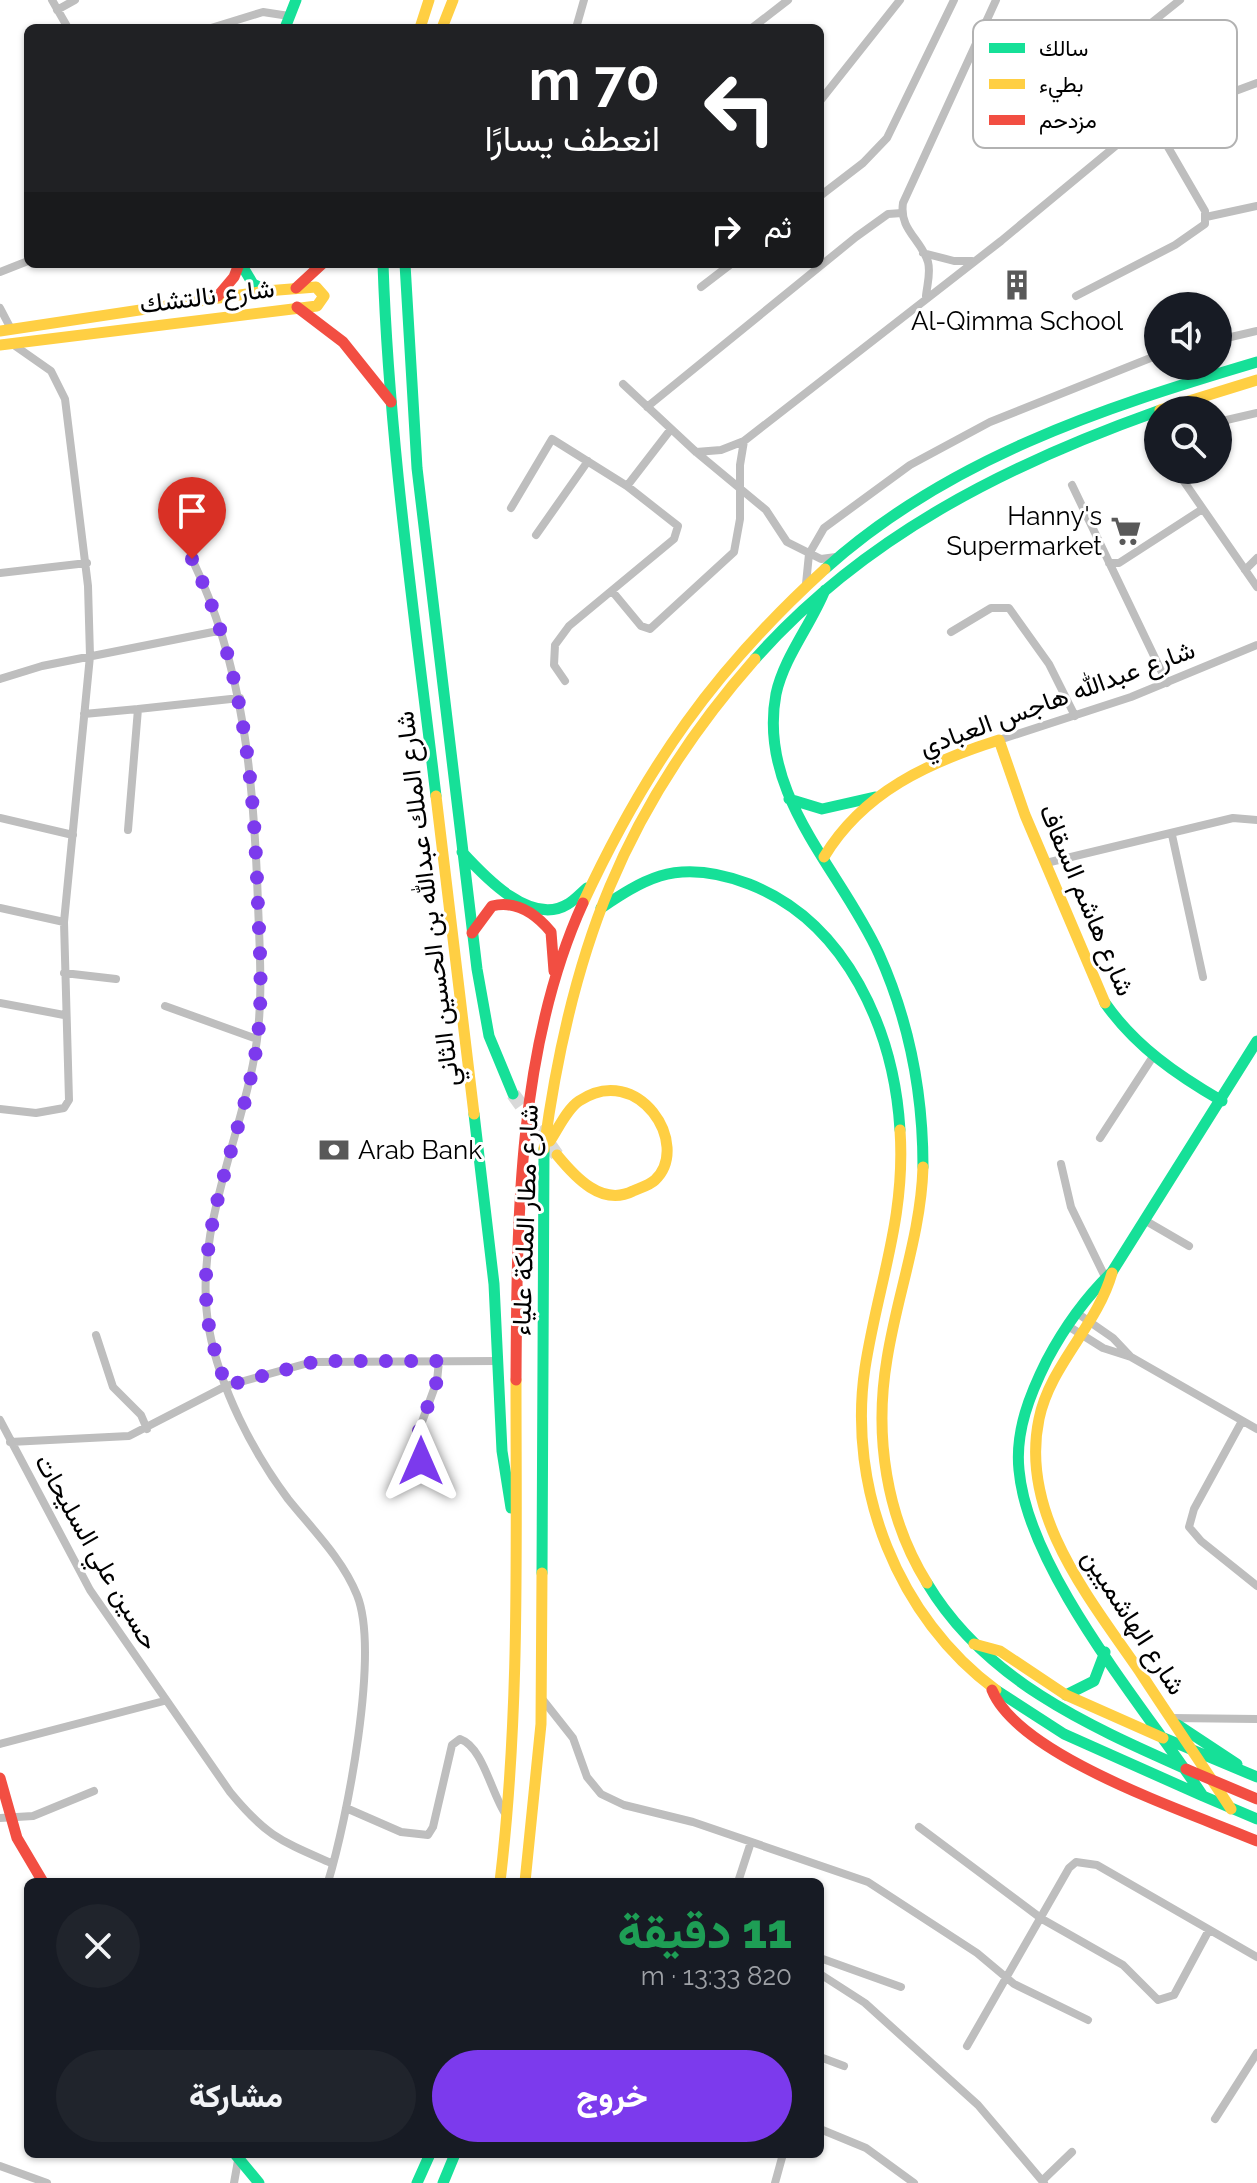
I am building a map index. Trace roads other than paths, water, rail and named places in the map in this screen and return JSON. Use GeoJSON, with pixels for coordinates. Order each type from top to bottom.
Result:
{"type":"FeatureCollection","features":[{"type":"Feature","properties":{"kind":"main road"},"geometry":{"type":"LineString","coordinates":[[287,22],[296,0]]}},
{"type":"Feature","properties":{"kind":"main road"},"geometry":{"type":"LineString","coordinates":[[421,24],[429,0]]}},
{"type":"Feature","properties":{"kind":"main road"},"geometry":{"type":"LineString","coordinates":[[444,24],[453,0]]}},
{"type":"Feature","properties":{"kind":"main road"},"geometry":{"type":"LineString","coordinates":[[217,297],[238,268]]}},
{"type":"Feature","properties":{"kind":"main road"},"geometry":{"type":"LineString","coordinates":[[243,268],[253,284],[266,291]]}},
{"type":"Feature","properties":{"kind":"main road"},"geometry":{"type":"LineString","coordinates":[[296,288],[318,268]]}},
{"type":"Feature","properties":{"kind":"main road","name":"شارع الملك عبدالله بن الحسين الثاني"},"geometry":{"type":"LineString","coordinates":[[383,268],[391,402],[480,1162],[498,1361],[502,1451],[508,1498],[517,1529]]}},
{"type":"Feature","properties":{"kind":"main road","name":"شارع الملك عبدالله بن الحسين الثاني"},"geometry":{"type":"LineString","coordinates":[[405,268],[413,421],[472,934],[486,1024],[513,1094]]}},
{"type":"Feature","properties":{"kind":"main road","name":"شارع نالتشك"},"geometry":{"type":"LineString","coordinates":[[5,330],[266,291],[316,287],[324,296],[317,306],[5,344]]}},
{"type":"Feature","properties":{"kind":"main road"},"geometry":{"type":"LineString","coordinates":[[297,307],[343,342],[391,402]]}},
{"type":"Feature","properties":{"kind":"main road","name":"شارع مطار الملكة علياء"},"geometry":{"type":"LineString","coordinates":[[501,1878],[512,1791],[518,1669],[518,1290],[523,1189],[532,1106],[551,997],[591,884],[639,790],[686,718],[737,655],[839,556],[925,494],[1035,436],[1126,401],[1257,362]]}},
{"type":"Feature","properties":{"kind":"main road","name":"شارع مطار الملكة علياء"},"geometry":{"type":"LineString","coordinates":[[1205,396],[1257,380]]}},
{"type":"Feature","properties":{"kind":"main road","name":"شارع مطار الملكة علياء"},"geometry":{"type":"LineString","coordinates":[[525,1878],[541,1698],[544,1152],[553,1078],[572,989],[601,908],[640,821],[696,730],[758,653],[826,589],[908,525],[996,474],[1062,444],[1144,415]]}},
{"type":"Feature","properties":{"kind":"main road"},"geometry":{"type":"LineString","coordinates":[[826,589],[816,613],[792,650],[776,696],[774,748],[789,799],[884,966],[904,1026],[917,1089],[922,1143],[921,1195],[914,1246],[887,1359],[883,1415],[885,1467],[901,1528],[934,1597],[973,1644],[1023,1689],[1056,1709],[1257,1799]]}},
{"type":"Feature","properties":{"kind":"main road","name":"شارع عبدالله هاجس العبادي"},"geometry":{"type":"LineString","coordinates":[[824,857],[837,835],[875,797],[935,763],[999,740]]}},
{"type":"Feature","properties":{"kind":"main road","name":"شارع هاشم السقاف"},"geometry":{"type":"LineString","coordinates":[[999,740],[1102,998],[1121,1025],[1154,1055],[1222,1101]]}},
{"type":"Feature","properties":{"kind":"main road","name":"شارع عبدالله هاجس العبادي"},"geometry":{"type":"LineString","coordinates":[[789,799],[822,809],[875,797]]}},
{"type":"Feature","properties":{"kind":"main road"},"geometry":{"type":"LineString","coordinates":[[462,852],[493,885],[542,908],[566,906],[591,884]]}},
{"type":"Feature","properties":{"kind":"main road"},"geometry":{"type":"LineString","coordinates":[[601,908],[633,885],[661,873],[690,871],[726,876],[759,888],[799,912],[826,937],[861,987],[879,1026],[894,1080],[902,1167],[896,1229],[871,1332],[861,1406],[867,1480],[892,1559],[929,1625],[992,1690],[1032,1719],[1080,1744],[1257,1819]]}},
{"type":"Feature","properties":{"kind":"main road"},"geometry":{"type":"LineString","coordinates":[[472,934],[485,911],[500,903],[515,906],[541,920],[551,932],[555,946],[551,997]]}},
{"type":"Feature","properties":{"kind":"main road"},"geometry":{"type":"LineString","coordinates":[[1222,1101],[1257,1041]]}},
{"type":"Feature","properties":{"kind":"main road"},"geometry":{"type":"LineString","coordinates":[[544,1152],[569,1109],[590,1093],[604,1089],[627,1091],[648,1104],[662,1123],[667,1141],[659,1174],[640,1191],[620,1196],[596,1192],[585,1185],[557,1155]]}},
{"type":"Feature","properties":{"kind":"main road","name":"شارع الهاشميين"},"geometry":{"type":"LineString","coordinates":[[1203,1796],[1062,1591],[1040,1549],[1024,1502],[1018,1470],[1019,1434],[1027,1400],[1043,1365],[1077,1313],[1109,1278],[1222,1101]]}},
{"type":"Feature","properties":{"kind":"main road","name":"شارع الهاشميين"},"geometry":{"type":"LineString","coordinates":[[1109,1278],[1091,1322],[1059,1371],[1044,1403],[1034,1448],[1037,1480],[1051,1524],[1076,1578],[1231,1809]]}},
{"type":"Feature","properties":{"kind":"main road"},"geometry":{"type":"LineString","coordinates":[[861,1406],[883,1415]]}},
{"type":"Feature","properties":{"kind":"main road"},"geometry":{"type":"LineString","coordinates":[[973,1644],[1000,1651],[1066,1695],[1193,1752],[1256,1776]]}},
{"type":"Feature","properties":{"kind":"main road"},"geometry":{"type":"LineString","coordinates":[[1066,1695],[1085,1690],[1095,1682],[1105,1652]]}},
{"type":"Feature","properties":{"kind":"main road"},"geometry":{"type":"LineString","coordinates":[[992,1690],[998,1705],[1018,1728],[1055,1754],[1257,1841]]}},
{"type":"Feature","properties":{"kind":"main road"},"geometry":{"type":"LineString","coordinates":[[1172,1720],[1256,1776]]}},
{"type":"Feature","properties":{"kind":"main road"},"geometry":{"type":"LineString","coordinates":[[0,1778],[4,1818],[41,1878]]}},
{"type":"Feature","properties":{"kind":"main road"},"geometry":{"type":"LineString","coordinates":[[239,2158],[259,2183]]}},
{"type":"Feature","properties":{"kind":"main road"},"geometry":{"type":"LineString","coordinates":[[417,2183],[428,2158]]}},
{"type":"Feature","properties":{"kind":"main road"},"geometry":{"type":"LineString","coordinates":[[443,2183],[453,2158]]}},
{"type":"Feature","properties":{"kind":"street"},"geometry":{"type":"LineString","coordinates":[[52,0],[66,24]]}},
{"type":"Feature","properties":{"kind":"street"},"geometry":{"type":"LineString","coordinates":[[57,10],[75,0]]}},
{"type":"Feature","properties":{"kind":"street"},"geometry":{"type":"LineString","coordinates":[[577,24],[584,0]]}},
{"type":"Feature","properties":{"kind":"street"},"geometry":{"type":"LineString","coordinates":[[757,24],[788,0]]}},
{"type":"Feature","properties":{"kind":"street"},"geometry":{"type":"LineString","coordinates":[[824,96],[898,2],[887,0]]}},
{"type":"Feature","properties":{"kind":"street"},"geometry":{"type":"LineString","coordinates":[[824,193],[883,144],[954,0]]}},
{"type":"Feature","properties":{"kind":"street"},"geometry":{"type":"LineString","coordinates":[[987,20],[996,0]]}},
{"type":"Feature","properties":{"kind":"street"},"geometry":{"type":"LineString","coordinates":[[1155,20],[1180,0]]}},
{"type":"Feature","properties":{"kind":"street"},"geometry":{"type":"LineString","coordinates":[[224,24],[263,12],[287,22]]}},
{"type":"Feature","properties":{"kind":"street"},"geometry":{"type":"LineString","coordinates":[[925,296],[929,272],[923,253],[907,230],[902,213],[913,178],[973,49]]}},
{"type":"Feature","properties":{"kind":"street"},"geometry":{"type":"LineString","coordinates":[[1237,91],[1257,83]]}},
{"type":"Feature","properties":{"kind":"street"},"geometry":{"type":"LineString","coordinates":[[696,452],[721,450],[744,441],[1114,148]]}},
{"type":"Feature","properties":{"kind":"street"},"geometry":{"type":"LineString","coordinates":[[1168,148],[1206,217]]}},
{"type":"Feature","properties":{"kind":"street"},"geometry":{"type":"LineString","coordinates":[[1076,296],[1175,245],[1198,230],[1206,217],[1257,206]]}},
{"type":"Feature","properties":{"kind":"street"},"geometry":{"type":"LineString","coordinates":[[824,263],[888,214],[902,213]]}},
{"type":"Feature","properties":{"kind":"street"},"geometry":{"type":"LineString","coordinates":[[923,253],[954,261],[973,261]]}},
{"type":"Feature","properties":{"kind":"street"},"geometry":{"type":"LineString","coordinates":[[0,272],[24,263]]}},
{"type":"Feature","properties":{"kind":"street"},"geometry":{"type":"LineString","coordinates":[[701,287],[726,268]]}},
{"type":"Feature","properties":{"kind":"street"},"geometry":{"type":"LineString","coordinates":[[647,407],[818,268]]}},
{"type":"Feature","properties":{"kind":"street"},"geometry":{"type":"LineString","coordinates":[[0,308],[5,330]]}},
{"type":"Feature","properties":{"kind":"street"},"geometry":{"type":"LineString","coordinates":[[1232,337],[1257,331]]}},
{"type":"Feature","properties":{"kind":"street"},"geometry":{"type":"LineString","coordinates":[[0,1109],[45,1113],[67,1107],[70,1094],[64,1015],[64,922],[90,656],[87,563],[65,399],[51,371],[5,344]]}},
{"type":"Feature","properties":{"kind":"street"},"geometry":{"type":"LineString","coordinates":[[806,585],[809,554],[828,523],[929,453],[990,422],[1144,361]]}},
{"type":"Feature","properties":{"kind":"street"},"geometry":{"type":"LineString","coordinates":[[623,384],[696,452],[766,510],[787,542],[821,559],[839,556]]}},
{"type":"Feature","properties":{"kind":"street"},"geometry":{"type":"LineString","coordinates":[[1232,419],[1257,413]]}},
{"type":"Feature","properties":{"kind":"street"},"geometry":{"type":"LineString","coordinates":[[627,486],[671,429]]}},
{"type":"Feature","properties":{"kind":"street"},"geometry":{"type":"LineString","coordinates":[[511,508],[550,439],[559,441],[627,486],[673,519],[679,530],[671,541],[569,626],[555,645],[554,665],[565,681]]}},
{"type":"Feature","properties":{"kind":"street"},"geometry":{"type":"LineString","coordinates":[[612,591],[647,629],[731,556],[740,519],[744,441]]}},
{"type":"Feature","properties":{"kind":"street"},"geometry":{"type":"LineString","coordinates":[[536,535],[588,461]]}},
{"type":"Feature","properties":{"kind":"street"},"geometry":{"type":"LineString","coordinates":[[1185,484],[1257,587]]}},
{"type":"Feature","properties":{"kind":"street"},"geometry":{"type":"LineString","coordinates":[[1072,485],[1167,683]]}},
{"type":"Feature","properties":{"kind":"street"},"geometry":{"type":"LineString","coordinates":[[1109,563],[1119,563],[1201,510]]}},
{"type":"Feature","properties":{"kind":"street"},"geometry":{"type":"LineString","coordinates":[[1245,570],[1257,558]]}},
{"type":"Feature","properties":{"kind":"street"},"geometry":{"type":"LineString","coordinates":[[192,559],[223,630],[240,698],[255,811],[262,963],[257,1039],[217,1200],[207,1259],[209,1327],[226,1386],[275,1482],[337,1559],[362,1611],[367,1642],[346,1808],[329,1878]]}},
{"type":"Feature","properties":{"kind":"street"},"geometry":{"type":"LineString","coordinates":[[0,573],[87,563]]}},
{"type":"Feature","properties":{"kind":"street"},"geometry":{"type":"LineString","coordinates":[[951,632],[991,608],[1009,608],[1049,664],[1075,716]]}},
{"type":"Feature","properties":{"kind":"street"},"geometry":{"type":"LineString","coordinates":[[0,686],[0,679],[90,656],[223,630]]}},
{"type":"Feature","properties":{"kind":"street","name":"شارع عبدالله هاجس العبادي"},"geometry":{"type":"LineString","coordinates":[[999,740],[1167,683],[1257,645]]}},
{"type":"Feature","properties":{"kind":"street"},"geometry":{"type":"LineString","coordinates":[[84,714],[240,698]]}},
{"type":"Feature","properties":{"kind":"street"},"geometry":{"type":"LineString","coordinates":[[128,830],[138,709]]}},
{"type":"Feature","properties":{"kind":"street"},"geometry":{"type":"LineString","coordinates":[[0,818],[73,835]]}},
{"type":"Feature","properties":{"kind":"street"},"geometry":{"type":"LineString","coordinates":[[1046,863],[1233,818],[1257,820]]}},
{"type":"Feature","properties":{"kind":"street"},"geometry":{"type":"LineString","coordinates":[[1172,835],[1203,977]]}},
{"type":"Feature","properties":{"kind":"street"},"geometry":{"type":"LineString","coordinates":[[0,908],[64,922]]}},
{"type":"Feature","properties":{"kind":"street"},"geometry":{"type":"LineString","coordinates":[[64,973],[116,979]]}},
{"type":"Feature","properties":{"kind":"street"},"geometry":{"type":"LineString","coordinates":[[0,1003],[64,1015]]}},
{"type":"Feature","properties":{"kind":"street"},"geometry":{"type":"LineString","coordinates":[[165,1006],[257,1039]]}},
{"type":"Feature","properties":{"kind":"street"},"geometry":{"type":"LineString","coordinates":[[1100,1138],[1154,1055]]}},
{"type":"Feature","properties":{"kind":"street"},"geometry":{"type":"LineString","coordinates":[[1061,1164],[1071,1207],[1109,1278]]}},
{"type":"Feature","properties":{"kind":"street"},"geometry":{"type":"LineString","coordinates":[[1146,1221],[1189,1246]]}},
{"type":"Feature","properties":{"kind":"street"},"geometry":{"type":"LineString","coordinates":[[1077,1313],[1131,1357]]}},
{"type":"Feature","properties":{"kind":"street"},"geometry":{"type":"LineString","coordinates":[[1068,1326],[1082,1336],[1131,1357],[1241,1423],[1257,1429]]}},
{"type":"Feature","properties":{"kind":"street"},"geometry":{"type":"LineString","coordinates":[[96,1335],[113,1387],[141,1415],[147,1429]]}},
{"type":"Feature","properties":{"kind":"street"},"geometry":{"type":"LineString","coordinates":[[10,1442],[121,1437],[147,1429],[226,1386],[317,1361],[498,1361]]}},
{"type":"Feature","properties":{"kind":"street"},"geometry":{"type":"LineString","coordinates":[[405,1460],[415,1465],[421,1461],[419,1430],[437,1381],[439,1361]]}},
{"type":"Feature","properties":{"kind":"street","name":"حسين علي السليحات"},"geometry":{"type":"LineString","coordinates":[[0,1420],[90,1590],[164,1701],[256,1823],[274,1838],[333,1864]]}},
{"type":"Feature","properties":{"kind":"street"},"geometry":{"type":"LineString","coordinates":[[1241,1423],[1188,1523],[1193,1534],[1257,1586]]}},
{"type":"Feature","properties":{"kind":"street"},"geometry":{"type":"LineString","coordinates":[[541,1698],[573,1738],[587,1777],[601,1794],[624,1805],[693,1822],[878,1887],[977,1953],[1005,1977],[1088,2020]]}},
{"type":"Feature","properties":{"kind":"street"},"geometry":{"type":"LineString","coordinates":[[0,1744],[164,1701]]}},
{"type":"Feature","properties":{"kind":"street"},"geometry":{"type":"LineString","coordinates":[[540,1729],[557,1717]]}},
{"type":"Feature","properties":{"kind":"street"},"geometry":{"type":"LineString","coordinates":[[1172,1720],[1257,1719]]}},
{"type":"Feature","properties":{"kind":"street"},"geometry":{"type":"LineString","coordinates":[[346,1808],[401,1832],[428,1835],[433,1829],[452,1745],[460,1739],[476,1749],[492,1793],[509,1819]]}},
{"type":"Feature","properties":{"kind":"street"},"geometry":{"type":"LineString","coordinates":[[4,1818],[33,1816],[94,1791]]}},
{"type":"Feature","properties":{"kind":"street"},"geometry":{"type":"LineString","coordinates":[[492,1793],[506,1796],[512,1791]]}},
{"type":"Feature","properties":{"kind":"street"},"geometry":{"type":"LineString","coordinates":[[919,1827],[1042,1919],[1123,1965],[1151,1996],[1163,2001],[1174,1995],[1209,1930]]}},
{"type":"Feature","properties":{"kind":"street"},"geometry":{"type":"LineString","coordinates":[[739,1878],[751,1842]]}},
{"type":"Feature","properties":{"kind":"street"},"geometry":{"type":"LineString","coordinates":[[967,2046],[1069,1868],[1082,1861],[1097,1865],[1257,1957]]}},
{"type":"Feature","properties":{"kind":"street"},"geometry":{"type":"LineString","coordinates":[[824,1959],[901,1987]]}},
{"type":"Feature","properties":{"kind":"street"},"geometry":{"type":"LineString","coordinates":[[824,1977],[865,2003],[978,2105],[1043,2182],[1072,2152]]}},
{"type":"Feature","properties":{"kind":"street"},"geometry":{"type":"LineString","coordinates":[[1215,2119],[1257,2053]]}},
{"type":"Feature","properties":{"kind":"street"},"geometry":{"type":"LineString","coordinates":[[824,2058],[844,2066]]}},
{"type":"Feature","properties":{"kind":"street"},"geometry":{"type":"LineString","coordinates":[[824,2131],[866,2148],[914,2183]]}},
{"type":"Feature","properties":{"kind":"street"},"geometry":{"type":"LineString","coordinates":[[234,2183],[237,2158]]}},
{"type":"Feature","properties":{"kind":"street"},"geometry":{"type":"LineString","coordinates":[[775,2183],[782,2158]]}},
{"type":"Feature","properties":{"kind":"street"},"geometry":{"type":"LineString","coordinates":[[0,2166],[47,2183]]}},
{"type":"Feature","properties":{"kind":"tunnel"},"geometry":{"type":"LineString","coordinates":[[513,1094],[557,1155]]}},
{"type":"Feature","properties":{"kind":"place","name":"Al-Qimma School"},"geometry":{"type":"Point","coordinates":[1017,285]}},
{"type":"Feature","properties":{"kind":"place","name":"Hanny's Supermarket"},"geometry":{"type":"Point","coordinates":[1126,531]}},
{"type":"Feature","properties":{"kind":"place","name":"Arab Bank"},"geometry":{"type":"Point","coordinates":[334,1150]}}]}
